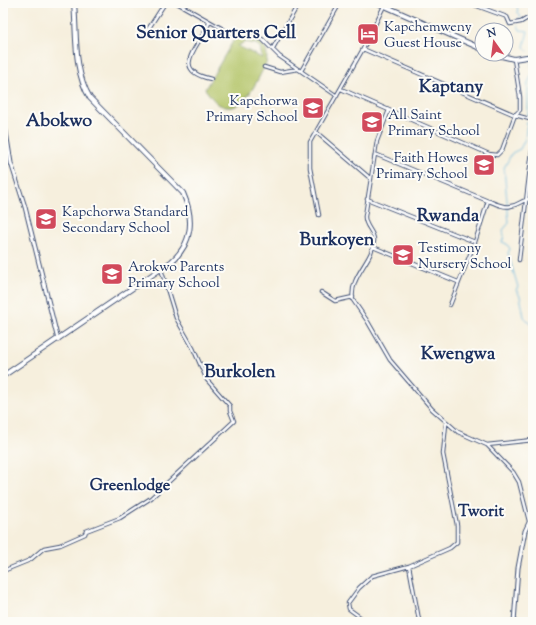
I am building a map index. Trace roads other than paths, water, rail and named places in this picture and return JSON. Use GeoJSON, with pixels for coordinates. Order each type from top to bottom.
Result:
{"type":"FeatureCollection","features":[{"type":"Feature","properties":{"kind":"main road"},"geometry":{"type":"LineString","coordinates":[[3,376],[161,269],[177,256],[189,237],[190,220],[188,204],[183,193],[174,182],[90,98],[85,89],[78,66],[74,3]]}},
{"type":"Feature","properties":{"kind":"main road"},"geometry":{"type":"LineString","coordinates":[[378,3],[474,45]]}},
{"type":"Feature","properties":{"kind":"main road"},"geometry":{"type":"LineString","coordinates":[[514,59],[533,56]]}},
{"type":"Feature","properties":{"kind":"street"},"geometry":{"type":"LineString","coordinates":[[145,34],[165,3]]}},
{"type":"Feature","properties":{"kind":"street"},"geometry":{"type":"LineString","coordinates":[[177,3],[230,33],[258,37],[273,48],[279,56],[336,96]]}},
{"type":"Feature","properties":{"kind":"street"},"geometry":{"type":"LineString","coordinates":[[273,48],[299,3]]}},
{"type":"Feature","properties":{"kind":"street"},"geometry":{"type":"LineString","coordinates":[[264,67],[280,72],[300,70],[340,3]]}},
{"type":"Feature","properties":{"kind":"street"},"geometry":{"type":"LineString","coordinates":[[469,3],[507,17],[510,24],[522,22],[533,15]]}},
{"type":"Feature","properties":{"kind":"street"},"geometry":{"type":"LineString","coordinates":[[319,215],[310,168],[310,142],[363,49],[384,6]]}},
{"type":"Feature","properties":{"kind":"street"},"geometry":{"type":"LineString","coordinates":[[209,22],[206,32],[188,59],[188,65],[192,70],[205,78],[211,79]]}},
{"type":"Feature","properties":{"kind":"street"},"geometry":{"type":"LineString","coordinates":[[363,49],[515,115],[533,120]]}},
{"type":"Feature","properties":{"kind":"street"},"geometry":{"type":"LineString","coordinates":[[341,89],[495,155],[499,154],[502,150],[515,115],[519,112],[520,105],[514,59]]}},
{"type":"Feature","properties":{"kind":"street"},"geometry":{"type":"LineString","coordinates":[[390,110],[378,138],[364,219],[374,236],[373,247],[356,278],[353,297],[390,360],[406,381],[446,423],[458,432],[487,445],[516,476],[529,521]]}},
{"type":"Feature","properties":{"kind":"street"},"geometry":{"type":"LineString","coordinates":[[3,114],[11,163],[27,214],[58,340]]}},
{"type":"Feature","properties":{"kind":"street"},"geometry":{"type":"LineString","coordinates":[[316,132],[371,179]]}},
{"type":"Feature","properties":{"kind":"street"},"geometry":{"type":"LineString","coordinates":[[519,260],[525,199],[533,142]]}},
{"type":"Feature","properties":{"kind":"street"},"geometry":{"type":"LineString","coordinates":[[375,154],[488,201],[510,207],[525,199],[533,199]]}},
{"type":"Feature","properties":{"kind":"street"},"geometry":{"type":"LineString","coordinates":[[367,199],[475,242]]}},
{"type":"Feature","properties":{"kind":"street"},"geometry":{"type":"LineString","coordinates":[[450,305],[475,242],[488,201]]}},
{"type":"Feature","properties":{"kind":"street"},"geometry":{"type":"LineString","coordinates":[[373,247],[458,282]]}},
{"type":"Feature","properties":{"kind":"street"},"geometry":{"type":"LineString","coordinates":[[3,571],[30,560],[44,548],[60,545],[80,537],[85,534],[86,531],[120,518],[151,498],[234,421],[230,411],[230,406],[207,380],[193,348],[176,318],[161,269]]}},
{"type":"Feature","properties":{"kind":"street"},"geometry":{"type":"LineString","coordinates":[[321,292],[335,301],[353,297]]}},
{"type":"Feature","properties":{"kind":"street"},"geometry":{"type":"LineString","coordinates":[[367,622],[361,620],[347,606],[359,588],[372,576],[409,566],[450,548],[458,538],[443,454],[446,423]]}},
{"type":"Feature","properties":{"kind":"street"},"geometry":{"type":"LineString","coordinates":[[487,445],[533,440]]}},
{"type":"Feature","properties":{"kind":"street"},"geometry":{"type":"LineString","coordinates":[[514,622],[516,578],[525,532],[533,514]]}},
{"type":"Feature","properties":{"kind":"street"},"geometry":{"type":"LineString","coordinates":[[409,566],[419,620]]}},
{"type":"Feature","properties":{"kind":"waterway"},"geometry":{"type":"LineString","coordinates":[[513,3],[517,5],[518,13],[521,16],[516,21]]}},
{"type":"Feature","properties":{"kind":"waterway"},"geometry":{"type":"LineString","coordinates":[[518,25],[520,30],[528,31],[524,47],[528,51]]}},
{"type":"Feature","properties":{"kind":"waterway"},"geometry":{"type":"LineString","coordinates":[[528,117],[528,83],[533,72],[531,63]]}},
{"type":"Feature","properties":{"kind":"waterway"},"geometry":{"type":"LineString","coordinates":[[527,122],[525,139],[520,149],[512,153],[504,168],[509,223],[503,230],[504,237],[502,242],[507,244],[510,249],[508,253],[518,287],[516,290],[520,296],[524,317],[533,326]]}},
{"type":"Feature","properties":{"kind":"place","name":"Kapchemweny Guest House"},"geometry":{"type":"Point","coordinates":[368,34]}},
{"type":"Feature","properties":{"kind":"place","name":"Kapchorwa Primary School"},"geometry":{"type":"Point","coordinates":[313,108]}},
{"type":"Feature","properties":{"kind":"place","name":"All Saint Primary School"},"geometry":{"type":"Point","coordinates":[372,122]}},
{"type":"Feature","properties":{"kind":"place","name":"Faith Howes Primary School"},"geometry":{"type":"Point","coordinates":[484,165]}},
{"type":"Feature","properties":{"kind":"place","name":"Kapchorwa Standard Secondary School"},"geometry":{"type":"Point","coordinates":[46,219]}},
{"type":"Feature","properties":{"kind":"place","name":"Testimony Nursery School"},"geometry":{"type":"Point","coordinates":[403,255]}},
{"type":"Feature","properties":{"kind":"place","name":"Arokwo Parents Primary School"},"geometry":{"type":"Point","coordinates":[112,274]}},
{"type":"Feature","properties":{"kind":"district","name":"Senior Quarters Cell"},"geometry":{"type":"Point","coordinates":[216,32]}},
{"type":"Feature","properties":{"kind":"district","name":"Kaptany"},"geometry":{"type":"Point","coordinates":[451,86]}},
{"type":"Feature","properties":{"kind":"district","name":"Abokwo"},"geometry":{"type":"Point","coordinates":[59,120]}},
{"type":"Feature","properties":{"kind":"district","name":"Rwanda"},"geometry":{"type":"Point","coordinates":[448,215]}},
{"type":"Feature","properties":{"kind":"district","name":"Burkoyen"},"geometry":{"type":"Point","coordinates":[337,239]}},
{"type":"Feature","properties":{"kind":"district","name":"Kwengwa"},"geometry":{"type":"Point","coordinates":[458,353]}},
{"type":"Feature","properties":{"kind":"district","name":"Burkolen"},"geometry":{"type":"Point","coordinates":[240,371]}},
{"type":"Feature","properties":{"kind":"district","name":"Greenlodge"},"geometry":{"type":"Point","coordinates":[130,484]}},
{"type":"Feature","properties":{"kind":"district","name":"Tworit"},"geometry":{"type":"Point","coordinates":[481,510]}}]}
